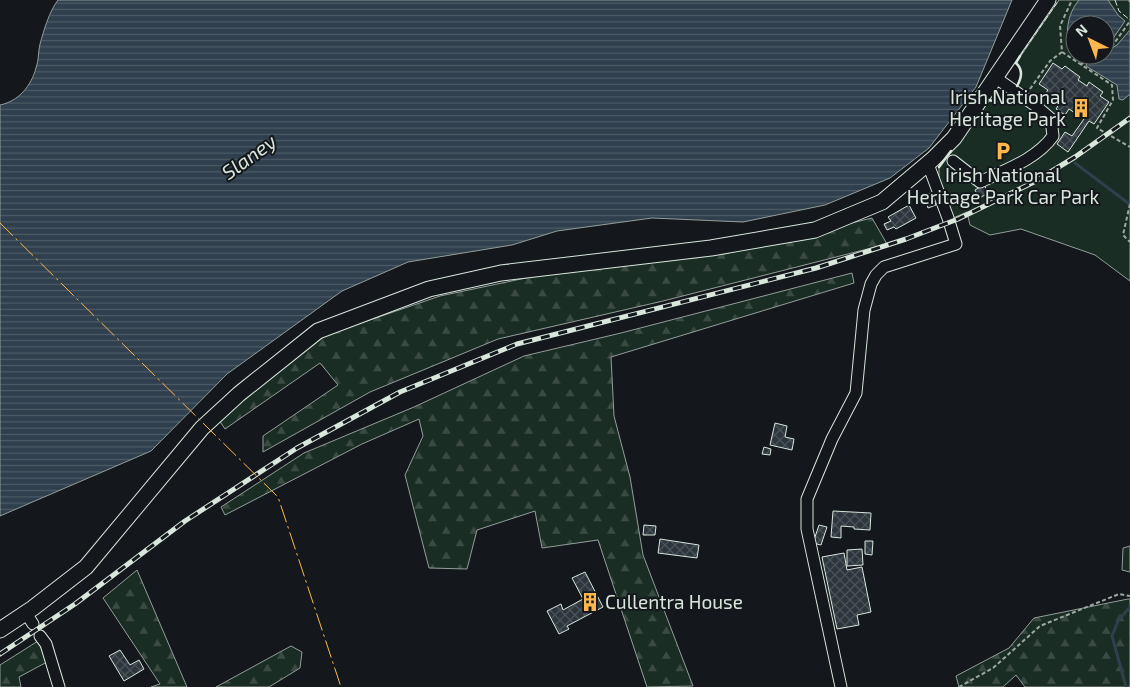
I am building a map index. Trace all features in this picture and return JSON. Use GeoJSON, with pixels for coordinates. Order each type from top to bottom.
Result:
{"type":"FeatureCollection","features":[{"type":"Feature","properties":{"kind":"main road"},"geometry":{"type":"LineString","coordinates":[[0,630],[29,618],[86,567],[202,428],[239,394],[318,331],[429,289],[501,273],[711,248],[815,230],[882,202],[928,164],[954,138],[1048,0]]}},
{"type":"Feature","properties":{"kind":"street"},"geometry":{"type":"LineString","coordinates":[[953,161],[980,182],[1011,168],[1045,147],[1053,136],[1051,119],[996,78]]}},
{"type":"Feature","properties":{"kind":"street"},"geometry":{"type":"LineString","coordinates":[[841,687],[807,529],[807,499],[832,439],[856,393],[864,310],[871,284],[876,275],[884,268],[956,244],[928,164]]}},
{"type":"Feature","properties":{"kind":"street"},"geometry":{"type":"LineString","coordinates":[[40,636],[46,644],[59,687]]}},
{"type":"Feature","properties":{"kind":"path"},"geometry":{"type":"LineString","coordinates":[[1062,52],[1060,26],[1072,0]]}},
{"type":"Feature","properties":{"kind":"path"},"geometry":{"type":"LineString","coordinates":[[1115,42],[1130,21]]}},
{"type":"Feature","properties":{"kind":"path"},"geometry":{"type":"LineString","coordinates":[[1024,98],[1050,61],[1062,52]]}},
{"type":"Feature","properties":{"kind":"path"},"geometry":{"type":"LineString","coordinates":[[1081,65],[1112,85],[1113,100],[1097,128],[1130,147]]}},
{"type":"Feature","properties":{"kind":"path"},"geometry":{"type":"LineString","coordinates":[[1130,204],[1123,235],[1130,242]]}},
{"type":"Feature","properties":{"kind":"path"},"geometry":{"type":"LineString","coordinates":[[959,687],[994,668],[1040,626],[1119,594],[1130,596]]}},
{"type":"Feature","properties":{"kind":"green space"},"geometry":{"type":"Polygon","coordinates":[[[1059,0],[1130,0],[1130,281],[1095,255],[1021,229],[990,235],[970,225],[967,212],[953,218],[939,180],[939,167],[988,100],[1004,100],[1013,93],[1019,83],[1021,72],[1016,63],[1059,0]]]}},
{"type":"Feature","properties":{"kind":"green space"},"geometry":{"type":"Polygon","coordinates":[[[872,218],[887,244],[663,301],[498,339],[370,392],[263,452],[263,436],[338,385],[320,363],[225,429],[219,420],[323,336],[440,296],[564,270],[725,254],[872,218]]]}},
{"type":"Feature","properties":{"kind":"green space"},"geometry":{"type":"Polygon","coordinates":[[[852,273],[854,283],[611,357],[614,416],[630,477],[643,555],[693,686],[647,687],[598,540],[542,548],[535,511],[477,530],[467,569],[429,568],[405,475],[423,436],[419,419],[362,444],[225,515],[221,507],[304,453],[414,407],[524,356],[852,273]]]}},
{"type":"Feature","properties":{"kind":"green space"},"geometry":{"type":"Polygon","coordinates":[[[1130,546],[1130,572],[1122,570],[1123,548],[1130,546]]]}},
{"type":"Feature","properties":{"kind":"green space"},"geometry":{"type":"Polygon","coordinates":[[[137,570],[187,687],[151,687],[160,684],[103,598],[137,570]]]}},
{"type":"Feature","properties":{"kind":"green space"},"geometry":{"type":"Polygon","coordinates":[[[1130,599],[1130,687],[1025,687],[1016,675],[1003,687],[959,687],[956,676],[1009,648],[1034,618],[1130,599]]]}},
{"type":"Feature","properties":{"kind":"green space"},"geometry":{"type":"Polygon","coordinates":[[[38,641],[47,662],[19,677],[21,687],[0,687],[0,665],[38,641]]]}},
{"type":"Feature","properties":{"kind":"green space"},"geometry":{"type":"Polygon","coordinates":[[[291,646],[302,652],[300,668],[269,687],[216,687],[291,646]]]}},
{"type":"Feature","properties":{"kind":"water","name":"Slaney"},"geometry":{"type":"Polygon","coordinates":[[[58,0],[1012,0],[976,87],[929,148],[890,178],[825,205],[743,222],[652,218],[557,231],[512,245],[408,262],[342,291],[227,374],[151,451],[0,516],[0,105],[13,100],[23,92],[31,81],[37,65],[45,27],[58,0]]]}},
{"type":"Feature","properties":{"kind":"water"},"geometry":{"type":"Polygon","coordinates":[[[1079,0],[1108,0],[1118,15],[1125,21],[1115,36],[1115,15],[1070,15],[1079,0]]]}},
{"type":"Feature","properties":{"kind":"water"},"geometry":{"type":"Polygon","coordinates":[[[1130,30],[1130,94],[1123,100],[1119,99],[1117,85],[1086,66],[1115,65],[1115,46],[1130,30]]]}},
{"type":"Feature","properties":{"kind":"building","name":"Irish National Heritage Park"},"geometry":{"type":"Polygon","coordinates":[[[1053,63],[1062,69],[1065,66],[1080,77],[1078,80],[1087,86],[1089,82],[1103,92],[1100,96],[1109,102],[1094,124],[1089,121],[1068,152],[1057,144],[1065,132],[1072,136],[1084,119],[1069,109],[1065,115],[1056,109],[1059,104],[1045,94],[1048,90],[1039,84],[1053,63]]]}},
{"type":"Feature","properties":{"kind":"building"},"geometry":{"type":"Polygon","coordinates":[[[984,185],[989,193],[979,198],[975,190],[984,185]]]}},
{"type":"Feature","properties":{"kind":"building"},"geometry":{"type":"Polygon","coordinates":[[[931,193],[936,205],[928,208],[924,195],[931,193]]]}},
{"type":"Feature","properties":{"kind":"building"},"geometry":{"type":"Polygon","coordinates":[[[909,205],[916,218],[896,229],[894,227],[887,230],[884,224],[891,221],[888,217],[909,205]]]}},
{"type":"Feature","properties":{"kind":"building"},"geometry":{"type":"Polygon","coordinates":[[[775,423],[787,426],[785,437],[794,439],[792,450],[770,445],[775,423]]]}},
{"type":"Feature","properties":{"kind":"building"},"geometry":{"type":"Polygon","coordinates":[[[764,447],[771,449],[770,455],[762,454],[764,447]]]}},
{"type":"Feature","properties":{"kind":"building"},"geometry":{"type":"Polygon","coordinates":[[[833,511],[871,513],[870,530],[841,526],[841,538],[831,537],[833,511]]]}},
{"type":"Feature","properties":{"kind":"building"},"geometry":{"type":"Polygon","coordinates":[[[644,525],[656,526],[655,535],[643,535],[644,525]]]}},
{"type":"Feature","properties":{"kind":"building"},"geometry":{"type":"Polygon","coordinates":[[[819,525],[827,527],[821,545],[813,543],[819,525]]]}},
{"type":"Feature","properties":{"kind":"building"},"geometry":{"type":"Polygon","coordinates":[[[660,539],[699,545],[697,558],[658,553],[660,539]]]}},
{"type":"Feature","properties":{"kind":"building"},"geometry":{"type":"Polygon","coordinates":[[[865,541],[873,541],[872,555],[865,554],[865,541]]]}},
{"type":"Feature","properties":{"kind":"building"},"geometry":{"type":"Polygon","coordinates":[[[862,549],[863,565],[847,566],[847,550],[862,549]]]}},
{"type":"Feature","properties":{"kind":"building"},"geometry":{"type":"Polygon","coordinates":[[[844,553],[847,570],[862,567],[871,612],[857,615],[859,625],[837,629],[822,557],[844,553]]]}},
{"type":"Feature","properties":{"kind":"building","name":"Cullentra House"},"geometry":{"type":"Polygon","coordinates":[[[585,572],[603,607],[567,626],[569,629],[559,634],[547,611],[561,604],[563,610],[583,599],[572,578],[585,572]]]}},
{"type":"Feature","properties":{"kind":"building"},"geometry":{"type":"Polygon","coordinates":[[[120,650],[130,665],[139,660],[144,669],[124,681],[109,656],[120,650]]]}},
{"type":"Feature","properties":{"kind":"waterway"},"geometry":{"type":"LineString","coordinates":[[1075,163],[1128,203]]}},
{"type":"Feature","properties":{"kind":"waterway"},"geometry":{"type":"LineString","coordinates":[[1126,687],[1112,636],[1118,621],[1130,607]]}},
{"type":"Feature","properties":{"kind":"railway"},"geometry":{"type":"LineString","coordinates":[[0,654],[75,604],[185,521],[297,448],[400,392],[517,344],[816,268],[906,239],[958,219],[1034,182],[1075,157],[1130,118]]}},
{"type":"Feature","properties":{"kind":"fence"},"geometry":{"type":"LineString","coordinates":[[1020,56],[1059,0]]}},
{"type":"Feature","properties":{"kind":"fence"},"geometry":{"type":"LineString","coordinates":[[1115,0],[1119,11],[1130,20]]}},
{"type":"Feature","properties":{"kind":"wall"},"geometry":{"type":"LineString","coordinates":[[1017,86],[1021,74],[1020,68],[1016,63],[1020,56]]}},
{"type":"Feature","properties":{"kind":"wall"},"geometry":{"type":"LineString","coordinates":[[986,102],[988,100],[998,101],[1009,96],[1011,93]]}},
{"type":"Feature","properties":{"kind":"wall"},"geometry":{"type":"LineString","coordinates":[[939,167],[951,151]]}},
{"type":"Feature","properties":{"kind":"power"},"geometry":{"type":"LineString","coordinates":[[0,223],[278,497],[341,687]]}},
{"type":"Feature","properties":{"kind":"place","name":"Irish National Heritage Park"},"geometry":{"type":"Point","coordinates":[1081,108]}},
{"type":"Feature","properties":{"kind":"place","name":"Irish National Heritage Park Car Park"},"geometry":{"type":"Point","coordinates":[1003,151]}},
{"type":"Feature","properties":{"kind":"place","name":"Cullentra House"},"geometry":{"type":"Point","coordinates":[590,602]}}]}
